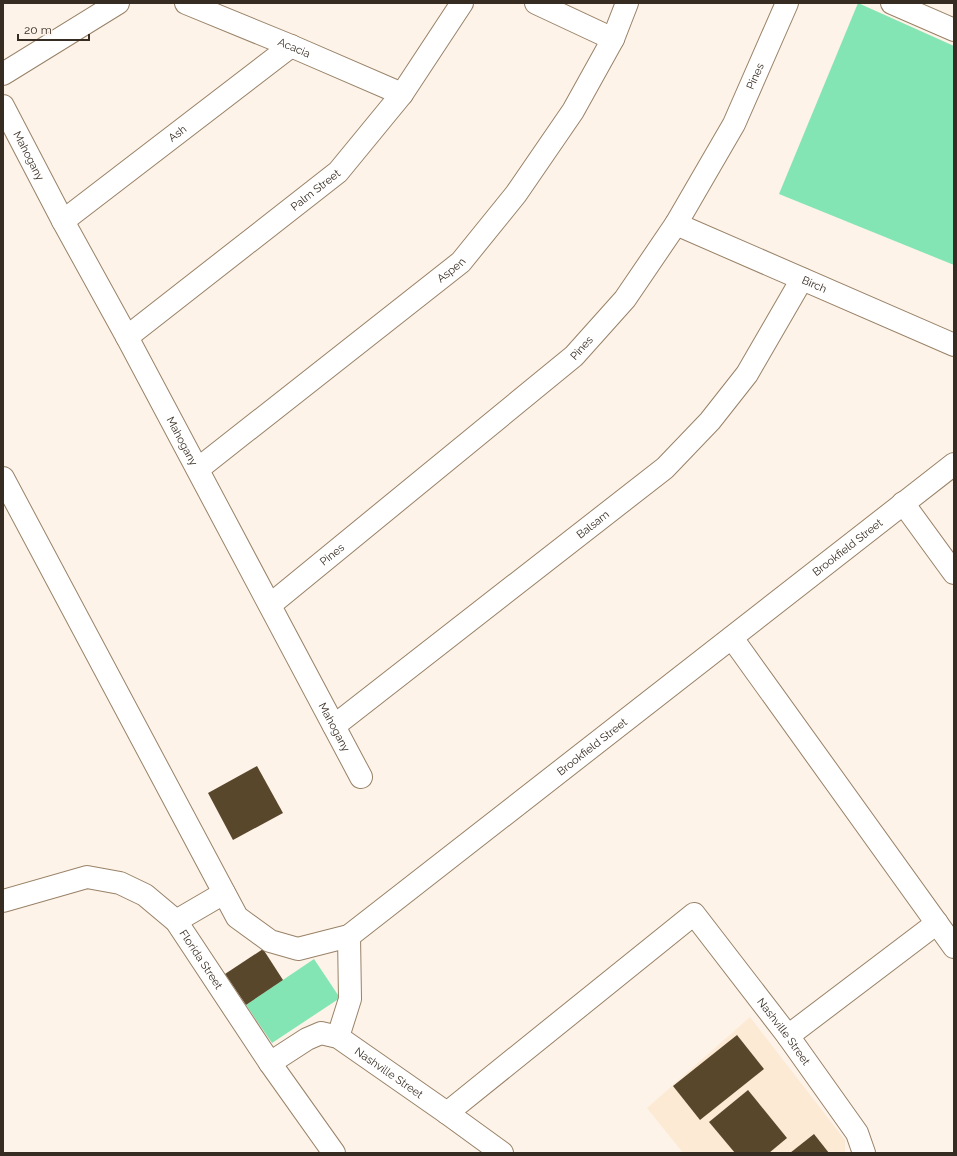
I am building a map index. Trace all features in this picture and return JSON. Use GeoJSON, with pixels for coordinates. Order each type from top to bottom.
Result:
{"type":"FeatureCollection","features":[{"type":"Feature","properties":{"kind":"street"},"geometry":{"type":"LineString","coordinates":[[3,74],[118,3]]}},
{"type":"Feature","properties":{"kind":"street","name":"Acacia"},"geometry":{"type":"LineString","coordinates":[[186,3],[402,94]]}},
{"type":"Feature","properties":{"kind":"street","name":"Palm Street"},"geometry":{"type":"LineString","coordinates":[[127,337],[338,172],[402,94],[462,3]]}},
{"type":"Feature","properties":{"kind":"street"},"geometry":{"type":"LineString","coordinates":[[536,3],[613,39]]}},
{"type":"Feature","properties":{"kind":"street","name":"Aspen"},"geometry":{"type":"LineString","coordinates":[[198,469],[461,262],[516,194],[568,117],[613,39],[627,3]]}},
{"type":"Feature","properties":{"kind":"street","name":"Pines"},"geometry":{"type":"LineString","coordinates":[[270,604],[574,356],[625,299],[676,224],[734,124],[787,3]]}},
{"type":"Feature","properties":{"kind":"street"},"geometry":{"type":"LineString","coordinates":[[892,3],[954,30]]}},
{"type":"Feature","properties":{"kind":"street","name":"Ash"},"geometry":{"type":"LineString","coordinates":[[63,221],[291,46]]}},
{"type":"Feature","properties":{"kind":"street","name":"Mahogany"},"geometry":{"type":"LineString","coordinates":[[3,106],[361,777]]}},
{"type":"Feature","properties":{"kind":"street","name":"Birch"},"geometry":{"type":"LineString","coordinates":[[676,224],[954,344]]}},
{"type":"Feature","properties":{"kind":"street","name":"Balsam"},"geometry":{"type":"LineString","coordinates":[[334,726],[665,468],[710,421],[747,374],[802,279]]}},
{"type":"Feature","properties":{"kind":"street","name":"Brookfield Street"},"geometry":{"type":"LineString","coordinates":[[3,478],[237,917],[270,941],[298,949],[349,936],[954,464]]}},
{"type":"Feature","properties":{"kind":"street"},"geometry":{"type":"LineString","coordinates":[[903,504],[954,573]]}},
{"type":"Feature","properties":{"kind":"street"},"geometry":{"type":"LineString","coordinates":[[732,638],[954,947]]}},
{"type":"Feature","properties":{"kind":"street","name":"Florida Street"},"geometry":{"type":"LineString","coordinates":[[3,901],[87,877],[120,883],[145,895],[176,921],[270,1063],[334,1153]]}},
{"type":"Feature","properties":{"kind":"street"},"geometry":{"type":"LineString","coordinates":[[176,921],[224,893]]}},
{"type":"Feature","properties":{"kind":"street","name":"Nashville Street"},"geometry":{"type":"LineString","coordinates":[[448,1113],[694,914],[788,1036],[857,1133],[864,1153]]}},
{"type":"Feature","properties":{"kind":"street"},"geometry":{"type":"LineString","coordinates":[[788,1036],[937,923]]}},
{"type":"Feature","properties":{"kind":"street"},"geometry":{"type":"LineString","coordinates":[[338,1037],[350,998],[349,936]]}},
{"type":"Feature","properties":{"kind":"street","name":"Nashville Street"},"geometry":{"type":"LineString","coordinates":[[270,1063],[307,1039],[321,1033],[338,1037],[448,1113],[502,1153]]}},
{"type":"Feature","properties":{"kind":"shaded area"},"geometry":{"type":"Polygon","coordinates":[[[750,1017],[845,1140],[845,1153],[683,1153],[647,1108],[750,1017]]]}},
{"type":"Feature","properties":{"kind":"green space"},"geometry":{"type":"Polygon","coordinates":[[[858,3],[954,46],[954,265],[779,194],[858,3]]]}},
{"type":"Feature","properties":{"kind":"green space"},"geometry":{"type":"Polygon","coordinates":[[[314,959],[340,998],[272,1043],[246,1005],[314,959]]]}},
{"type":"Feature","properties":{"kind":"building"},"geometry":{"type":"Polygon","coordinates":[[[257,766],[283,813],[233,840],[208,793],[257,766]]]}},
{"type":"Feature","properties":{"kind":"building"},"geometry":{"type":"Polygon","coordinates":[[[263,949],[283,980],[246,1005],[225,974],[263,949]]]}},
{"type":"Feature","properties":{"kind":"building"},"geometry":{"type":"Polygon","coordinates":[[[737,1035],[764,1069],[700,1120],[673,1086],[737,1035]]]}},
{"type":"Feature","properties":{"kind":"building"},"geometry":{"type":"Polygon","coordinates":[[[748,1090],[787,1138],[769,1153],[735,1153],[709,1122],[748,1090]]]}},
{"type":"Feature","properties":{"kind":"building"},"geometry":{"type":"Polygon","coordinates":[[[814,1134],[829,1153],[790,1153],[814,1134]]]}}]}
